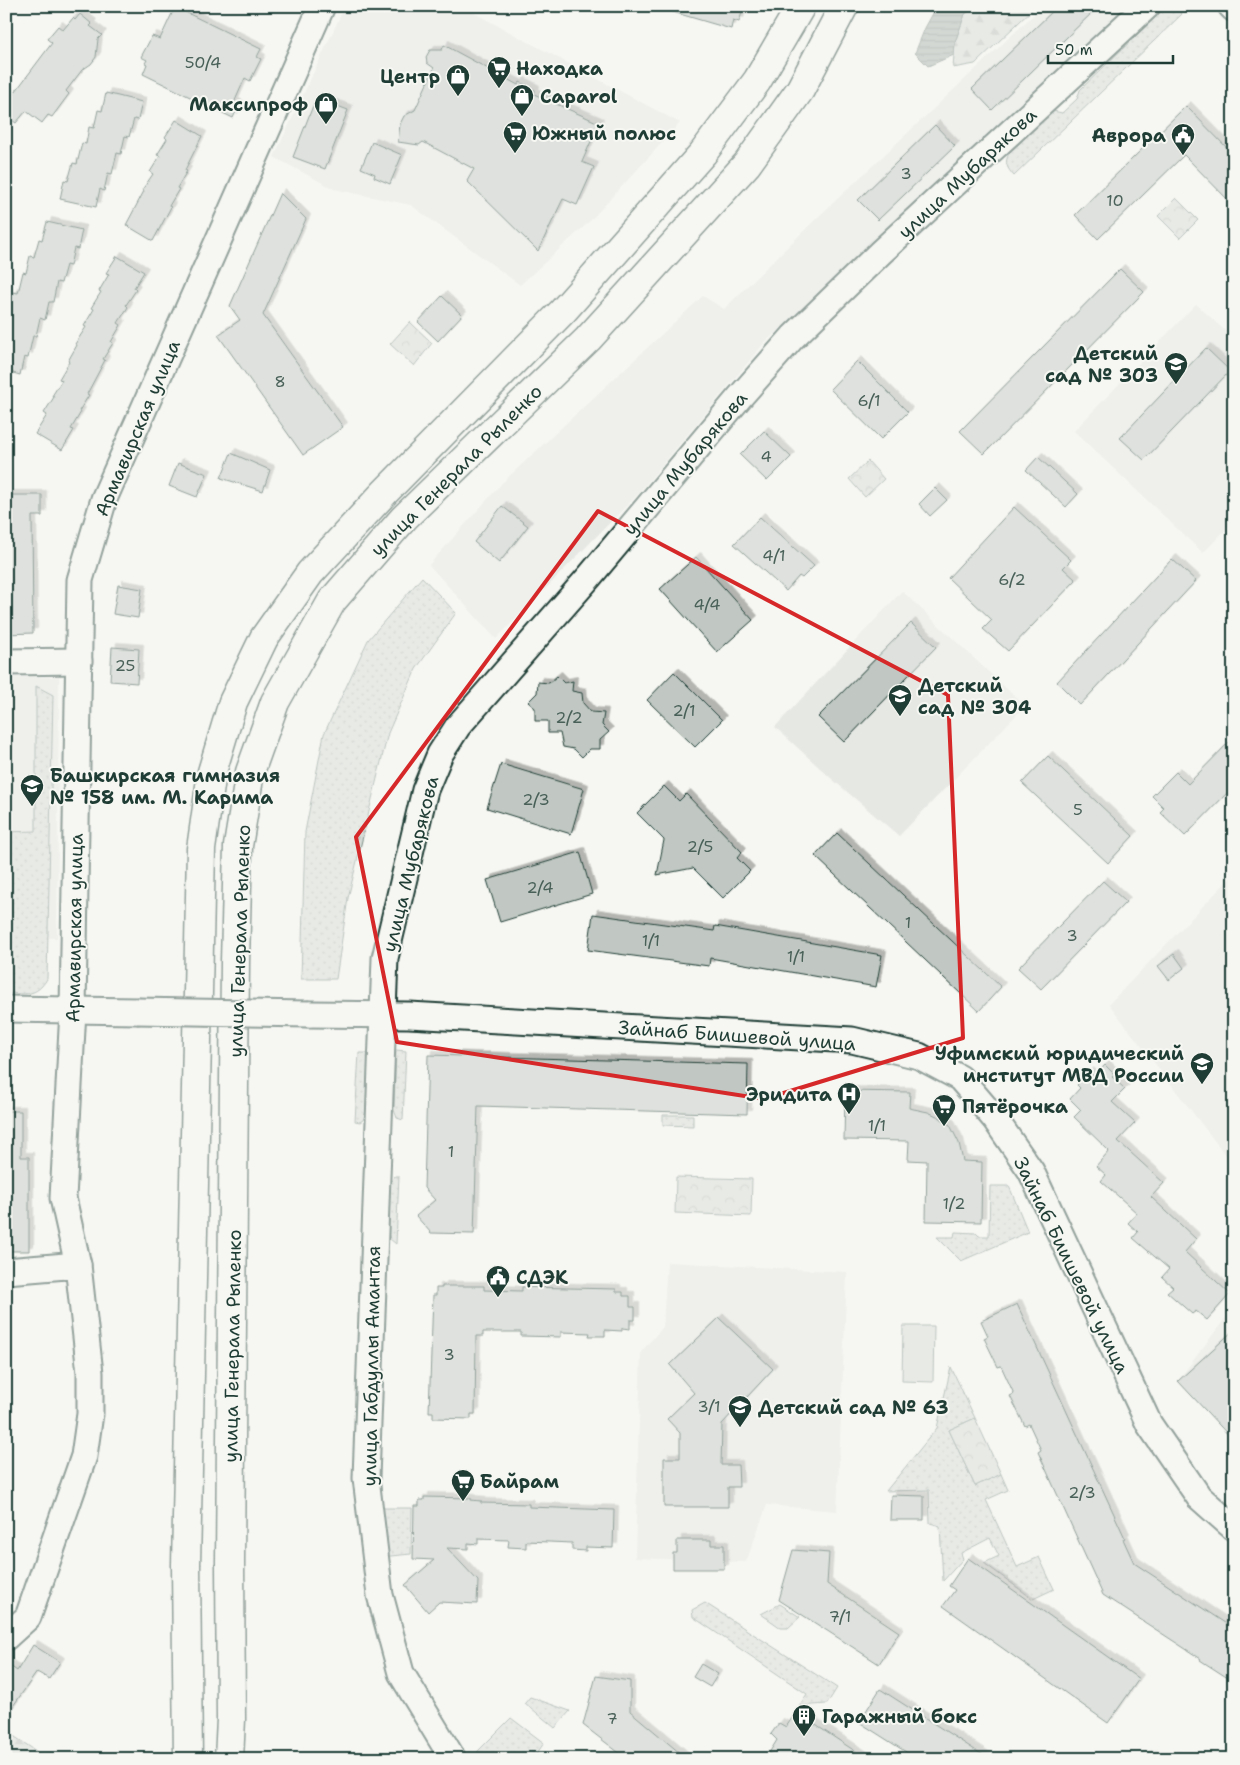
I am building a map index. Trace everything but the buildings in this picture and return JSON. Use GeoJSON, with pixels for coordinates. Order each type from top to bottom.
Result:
{"type":"FeatureCollection","features":[{"type":"Feature","properties":{"kind":"main road","name":"улица Генерала Рыленко"},"geometry":{"type":"LineString","coordinates":[[188,1759],[186,1565],[201,849],[212,772],[233,702],[264,638],[310,573],[385,492],[563,311],[703,153],[757,81],[801,6]]}},
{"type":"Feature","properties":{"kind":"main road","name":"улица Генерала Рыленко"},"geometry":{"type":"LineString","coordinates":[[229,1759],[231,1719],[230,1562],[235,962],[238,846],[250,772],[275,702],[332,601],[404,518],[588,338],[747,164],[800,90],[844,6]]}},
{"type":"Feature","properties":{"kind":"main road"},"geometry":{"type":"LineString","coordinates":[[173,1759],[187,1676]]}},
{"type":"Feature","properties":{"kind":"street","name":"Армавирская улица"},"geometry":{"type":"LineString","coordinates":[[6,1637],[28,1617],[84,1456],[90,1414],[90,1373],[78,1265],[64,1198],[73,1010],[80,580],[104,498],[322,6]]}},
{"type":"Feature","properties":{"kind":"street","name":"улица Мубарякова"},"geometry":{"type":"LineString","coordinates":[[383,1016],[385,958],[425,790],[440,754],[458,726],[589,577],[739,398],[793,337],[881,252],[1147,6]]}},
{"type":"Feature","properties":{"kind":"street"},"geometry":{"type":"LineString","coordinates":[[1231,6],[1234,9]]}},
{"type":"Feature","properties":{"kind":"street"},"geometry":{"type":"LineString","coordinates":[[6,662],[78,661]]}},
{"type":"Feature","properties":{"kind":"street","name":"Зайнаб Биишевой улица"},"geometry":{"type":"LineString","coordinates":[[6,1009],[419,1016],[852,1040],[918,1056],[960,1078],[995,1118],[1031,1171],[1149,1424],[1199,1498],[1234,1528]]}},
{"type":"Feature","properties":{"kind":"street","name":"улица Габдуллы Амантая"},"geometry":{"type":"LineString","coordinates":[[383,1016],[366,1478],[380,1595],[401,1673],[453,1759]]}},
{"type":"Feature","properties":{"kind":"street"},"geometry":{"type":"LineString","coordinates":[[6,1271],[78,1265]]}},
{"type":"Feature","properties":{"kind":"highlighted area"},"geometry":{"type":"Polygon","coordinates":[[[598,511],[948,695],[963,1038],[764,1099],[397,1042],[356,837],[598,511]]]}},
{"type":"Feature","properties":{"kind":"shaded area"},"geometry":{"type":"Polygon","coordinates":[[[345,6],[461,6],[680,123],[591,220],[520,285],[411,205],[334,189],[274,157],[345,6]]]}},
{"type":"Feature","properties":{"kind":"shaded area"},"geometry":{"type":"Polygon","coordinates":[[[937,6],[975,6],[965,14],[955,42],[954,55],[928,66],[915,53],[925,28],[937,6]]]}},
{"type":"Feature","properties":{"kind":"shaded area"},"geometry":{"type":"Polygon","coordinates":[[[1043,6],[1126,6],[1128,9],[857,263],[765,342],[637,495],[496,639],[429,565],[503,482],[703,296],[724,309],[816,219],[1043,6]]]}},
{"type":"Feature","properties":{"kind":"shaded area","name":"Детский сад № 303"},"geometry":{"type":"Polygon","coordinates":[[[1196,304],[1234,339],[1234,521],[1203,553],[1074,431],[1196,304]]]}},
{"type":"Feature","properties":{"kind":"shaded area","name":"Детский сад № 304"},"geometry":{"type":"Polygon","coordinates":[[[902,591],[1025,706],[899,836],[775,727],[902,591]]]}},
{"type":"Feature","properties":{"kind":"shaded area","name":"Башкирская гимназия № 158 им. М. Карима"},"geometry":{"type":"Polygon","coordinates":[[[6,676],[59,677],[57,938],[6,937],[6,676]]]}},
{"type":"Feature","properties":{"kind":"shaded area","name":"Уфимский юридический институт МВД России"},"geometry":{"type":"Polygon","coordinates":[[[1234,874],[1234,1166],[1109,1004],[1234,874]]]}},
{"type":"Feature","properties":{"kind":"shaded area","name":"Детский сад № 63"},"geometry":{"type":"Polygon","coordinates":[[[667,1262],[847,1272],[837,1511],[767,1505],[746,1562],[635,1558],[641,1352],[663,1327],[667,1262]]]}},
{"type":"Feature","properties":{"kind":"shaded area"},"geometry":{"type":"Polygon","coordinates":[[[1234,1307],[1234,1432],[1179,1379],[1234,1307]]]}},
{"type":"Feature","properties":{"kind":"shaded area"},"geometry":{"type":"Polygon","coordinates":[[[1152,1749],[1234,1754],[1234,1759],[1132,1759],[1152,1749]]]}},
{"type":"Feature","properties":{"kind":"green space"},"geometry":{"type":"Polygon","coordinates":[[[975,6],[1036,6],[975,64],[953,68],[955,42],[965,14],[975,6]]]}},
{"type":"Feature","properties":{"kind":"green space"},"geometry":{"type":"Polygon","coordinates":[[[1167,6],[1174,6],[1182,14],[1014,176],[1007,165],[1009,153],[1053,111],[1062,113],[1077,99],[1080,90],[1167,6]]]}},
{"type":"Feature","properties":{"kind":"green space"},"geometry":{"type":"Polygon","coordinates":[[[1176,198],[1198,220],[1180,238],[1158,216],[1176,198]]]}},
{"type":"Feature","properties":{"kind":"green space"},"geometry":{"type":"Polygon","coordinates":[[[410,322],[432,343],[414,366],[390,344],[410,322]]]}},
{"type":"Feature","properties":{"kind":"green space"},"geometry":{"type":"Polygon","coordinates":[[[868,461],[884,479],[865,497],[849,479],[868,461]]]}},
{"type":"Feature","properties":{"kind":"green space"},"geometry":{"type":"Polygon","coordinates":[[[422,577],[456,613],[416,669],[388,733],[348,898],[336,979],[301,979],[305,832],[324,734],[368,640],[422,577]]]}},
{"type":"Feature","properties":{"kind":"green space"},"geometry":{"type":"Polygon","coordinates":[[[36,686],[53,695],[47,979],[34,992],[25,994],[6,993],[6,832],[36,831],[36,686]]]}},
{"type":"Feature","properties":{"kind":"green space"},"geometry":{"type":"Polygon","coordinates":[[[396,1050],[406,1051],[403,1120],[397,1118],[394,1110],[396,1050]]]}},
{"type":"Feature","properties":{"kind":"green space"},"geometry":{"type":"Polygon","coordinates":[[[359,1053],[368,1053],[366,1111],[363,1120],[360,1122],[355,1121],[359,1053]]]}},
{"type":"Feature","properties":{"kind":"green space"},"geometry":{"type":"Polygon","coordinates":[[[663,1115],[693,1115],[693,1126],[663,1125],[663,1115]]]}},
{"type":"Feature","properties":{"kind":"green space"},"geometry":{"type":"Polygon","coordinates":[[[395,1176],[399,1176],[396,1244],[390,1239],[388,1234],[390,1183],[395,1176]]]}},
{"type":"Feature","properties":{"kind":"green space"},"geometry":{"type":"Polygon","coordinates":[[[676,1177],[752,1179],[751,1216],[675,1213],[676,1177]]]}},
{"type":"Feature","properties":{"kind":"green space"},"geometry":{"type":"Polygon","coordinates":[[[990,1186],[1009,1186],[1028,1232],[961,1261],[937,1237],[954,1237],[955,1232],[989,1236],[990,1186]]]}},
{"type":"Feature","properties":{"kind":"green space"},"geometry":{"type":"Polygon","coordinates":[[[903,1326],[934,1326],[933,1382],[902,1381],[903,1326]]]}},
{"type":"Feature","properties":{"kind":"green space"},"geometry":{"type":"Polygon","coordinates":[[[951,1367],[975,1418],[949,1430],[975,1486],[1001,1474],[1008,1490],[986,1500],[1017,1567],[1039,1557],[1054,1589],[1033,1599],[984,1563],[999,1556],[990,1538],[961,1553],[963,1559],[943,1581],[940,1526],[930,1523],[929,1490],[886,1491],[937,1428],[951,1367]]]}},
{"type":"Feature","properties":{"kind":"green space"},"geometry":{"type":"Polygon","coordinates":[[[975,1418],[1001,1474],[975,1486],[949,1430],[975,1418]]]}},
{"type":"Feature","properties":{"kind":"green space"},"geometry":{"type":"Polygon","coordinates":[[[379,1508],[412,1508],[411,1554],[381,1557],[379,1508]]]}},
{"type":"Feature","properties":{"kind":"green space"},"geometry":{"type":"Polygon","coordinates":[[[705,1603],[837,1688],[827,1704],[799,1706],[807,1694],[693,1617],[692,1610],[705,1603]]]}},
{"type":"Feature","properties":{"kind":"green space"},"geometry":{"type":"Polygon","coordinates":[[[780,1604],[800,1617],[788,1628],[781,1628],[761,1614],[780,1604]]]}},
{"type":"Feature","properties":{"kind":"green space"},"geometry":{"type":"Polygon","coordinates":[[[530,1697],[570,1711],[555,1728],[525,1703],[530,1697]]]}},
{"type":"Feature","properties":{"kind":"green space"},"geometry":{"type":"Polygon","coordinates":[[[511,1718],[544,1743],[533,1759],[485,1759],[477,1752],[511,1718]]]}},
{"type":"Feature","properties":{"kind":"green space"},"geometry":{"type":"Polygon","coordinates":[[[6,1731],[48,1759],[9,1759],[6,1756],[6,1731]]]}},
{"type":"Feature","properties":{"kind":"place","name":"Находка"},"geometry":{"type":"Point","coordinates":[499,89]}},
{"type":"Feature","properties":{"kind":"place","name":"Центр"},"geometry":{"type":"Point","coordinates":[458,97]}},
{"type":"Feature","properties":{"kind":"place","name":"Caparol"},"geometry":{"type":"Point","coordinates":[522,117]}},
{"type":"Feature","properties":{"kind":"place","name":"Максипроф"},"geometry":{"type":"Point","coordinates":[326,125]}},
{"type":"Feature","properties":{"kind":"place","name":"Южный полюс"},"geometry":{"type":"Point","coordinates":[515,154]}},
{"type":"Feature","properties":{"kind":"place","name":"Аврора"},"geometry":{"type":"Point","coordinates":[1183,156]}},
{"type":"Feature","properties":{"kind":"place","name":"Детский сад № 303"},"geometry":{"type":"Point","coordinates":[1176,385]}},
{"type":"Feature","properties":{"kind":"place","name":"Детский сад № 304"},"geometry":{"type":"Point","coordinates":[900,717]}},
{"type":"Feature","properties":{"kind":"place","name":"Башкирская гимназия № 158 им. М. Карима"},"geometry":{"type":"Point","coordinates":[32,807]}},
{"type":"Feature","properties":{"kind":"place","name":"Уфимский юридический институт МВД России"},"geometry":{"type":"Point","coordinates":[1202,1085]}},
{"type":"Feature","properties":{"kind":"place","name":"Эридита"},"geometry":{"type":"Point","coordinates":[849,1115]}},
{"type":"Feature","properties":{"kind":"place","name":"Пятёрочка"},"geometry":{"type":"Point","coordinates":[944,1127]}},
{"type":"Feature","properties":{"kind":"place","name":"СДЭК"},"geometry":{"type":"Point","coordinates":[498,1298]}},
{"type":"Feature","properties":{"kind":"place","name":"Детский сад № 63"},"geometry":{"type":"Point","coordinates":[740,1428]}},
{"type":"Feature","properties":{"kind":"place","name":"Байрам"},"geometry":{"type":"Point","coordinates":[463,1502]}},
{"type":"Feature","properties":{"kind":"place","name":"Гаражный бокс"},"geometry":{"type":"Point","coordinates":[804,1737]}}]}
